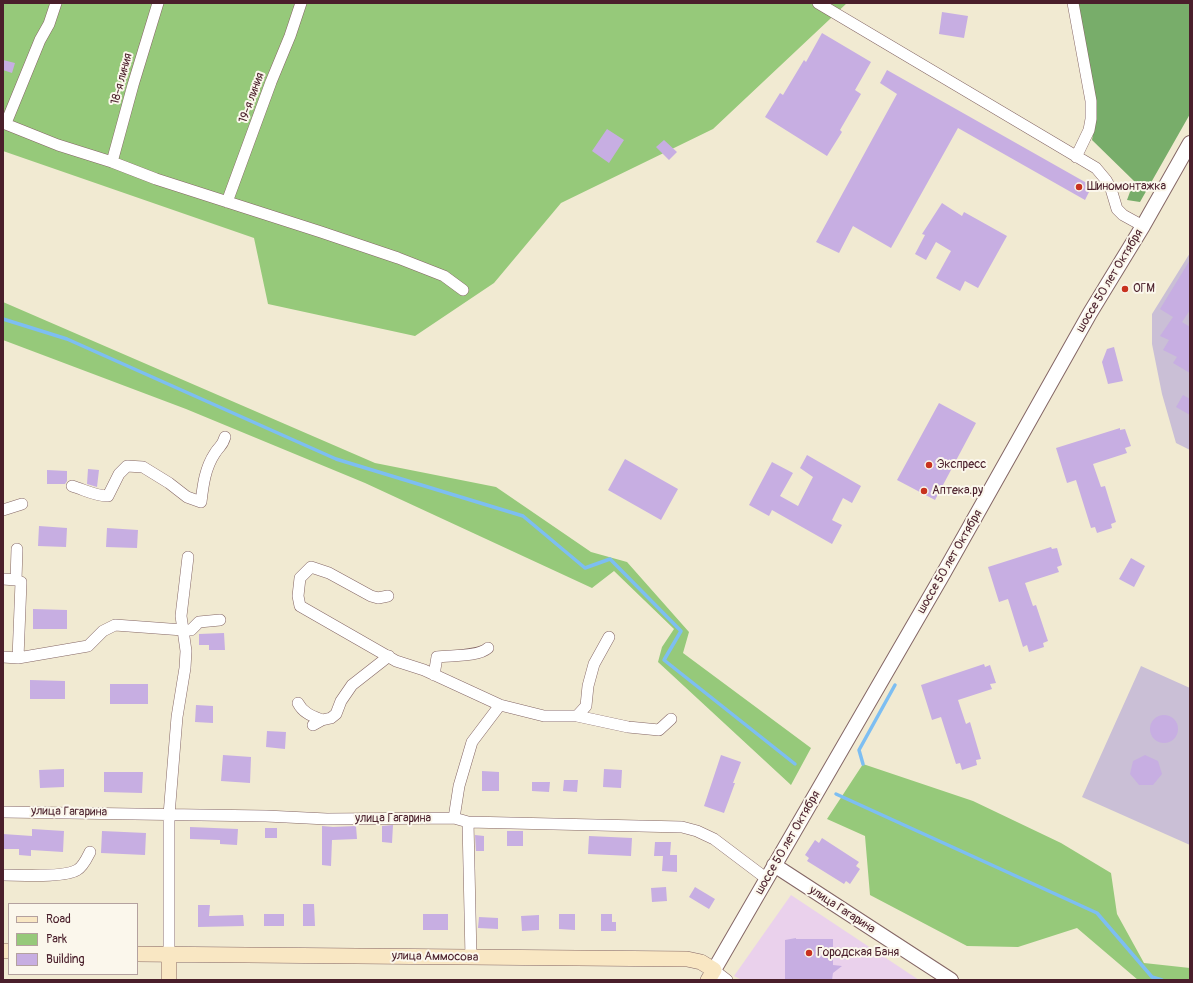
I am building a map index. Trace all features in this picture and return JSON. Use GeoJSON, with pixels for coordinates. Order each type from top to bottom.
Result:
{"type":"FeatureCollection","features":[{"type":"Feature","properties":{"kind":"main road","name":"улица Аммосова"},"geometry":{"type":"LineString","coordinates":[[138,954],[687,960],[701,962],[711,975]]}},
{"type":"Feature","properties":{"kind":"main road"},"geometry":{"type":"LineString","coordinates":[[169,954],[170,980]]}},
{"type":"Feature","properties":{"kind":"street"},"geometry":{"type":"LineString","coordinates":[[56,3],[49,24],[40,40],[4,123],[58,146],[112,162],[156,179],[398,258],[444,276],[463,290]]}},
{"type":"Feature","properties":{"kind":"street","name":"18-я линия"},"geometry":{"type":"LineString","coordinates":[[112,162],[133,85],[158,3]]}},
{"type":"Feature","properties":{"kind":"street","name":"19-я линия"},"geometry":{"type":"LineString","coordinates":[[227,202],[301,3]]}},
{"type":"Feature","properties":{"kind":"street"},"geometry":{"type":"LineString","coordinates":[[1073,3],[1091,101],[1091,119],[1089,130],[1076,157]]}},
{"type":"Feature","properties":{"kind":"street"},"geometry":{"type":"LineString","coordinates":[[820,4],[1096,168],[1111,189],[1117,209],[1123,215],[1143,226]]}},
{"type":"Feature","properties":{"kind":"street","name":"шоссе 50 лет Октября"},"geometry":{"type":"LineString","coordinates":[[711,975],[942,576],[1090,313],[1143,226],[1190,144]]}},
{"type":"Feature","properties":{"kind":"street"},"geometry":{"type":"LineString","coordinates":[[72,486],[84,489],[99,496],[108,496],[119,474],[127,466],[143,467],[169,483],[187,497],[201,502],[204,478],[215,452],[222,445],[225,437]]}},
{"type":"Feature","properties":{"kind":"street"},"geometry":{"type":"LineString","coordinates":[[3,510],[22,504]]}},
{"type":"Feature","properties":{"kind":"street"},"geometry":{"type":"LineString","coordinates":[[16,580],[17,549]]}},
{"type":"Feature","properties":{"kind":"street"},"geometry":{"type":"LineString","coordinates":[[169,954],[169,815],[177,716],[185,668],[186,651],[181,616],[188,557]]}},
{"type":"Feature","properties":{"kind":"street"},"geometry":{"type":"LineString","coordinates":[[388,596],[378,598],[371,596],[329,573],[311,567],[300,578],[298,596],[300,606],[396,661],[424,670],[500,705],[544,716],[578,716],[628,727],[659,730],[671,719]]}},
{"type":"Feature","properties":{"kind":"street"},"geometry":{"type":"LineString","coordinates":[[3,579],[16,580],[20,582],[18,658]]}},
{"type":"Feature","properties":{"kind":"street"},"geometry":{"type":"LineString","coordinates":[[3,657],[18,658],[88,646],[103,631],[115,625],[191,630],[199,622],[220,620]]}},
{"type":"Feature","properties":{"kind":"street"},"geometry":{"type":"LineString","coordinates":[[578,716],[586,706],[588,686],[594,664],[609,637]]}},
{"type":"Feature","properties":{"kind":"street"},"geometry":{"type":"LineString","coordinates":[[434,675],[437,657],[473,654],[484,651],[488,648]]}},
{"type":"Feature","properties":{"kind":"street"},"geometry":{"type":"LineString","coordinates":[[298,703],[300,708],[317,722],[331,718],[336,714],[341,701],[352,685],[389,656]]}},
{"type":"Feature","properties":{"kind":"street"},"geometry":{"type":"LineString","coordinates":[[454,818],[459,786],[472,742],[500,705]]}},
{"type":"Feature","properties":{"kind":"street","name":"улица Гагарина"},"geometry":{"type":"LineString","coordinates":[[3,812],[86,812],[266,816],[327,819],[454,818],[468,822],[682,827],[697,831],[714,839],[767,879]]}},
{"type":"Feature","properties":{"kind":"street"},"geometry":{"type":"LineString","coordinates":[[468,822],[471,958]]}},
{"type":"Feature","properties":{"kind":"street"},"geometry":{"type":"LineString","coordinates":[[3,875],[42,876],[71,872],[79,869],[90,852]]}},
{"type":"Feature","properties":{"kind":"street","name":"улица Гагарина"},"geometry":{"type":"LineString","coordinates":[[774,865],[951,980]]}},
{"type":"Feature","properties":{"kind":"street","name":"улица Аммосова"},"geometry":{"type":"LineString","coordinates":[[711,975],[727,980]]}},
{"type":"Feature","properties":{"kind":"shaded area"},"geometry":{"type":"Polygon","coordinates":[[[1190,253],[1190,450],[1176,443],[1162,394],[1152,344],[1152,314],[1190,253]]]}},
{"type":"Feature","properties":{"kind":"shaded area"},"geometry":{"type":"Polygon","coordinates":[[[1141,666],[1190,688],[1190,845],[1082,797],[1141,666]]]}},
{"type":"Feature","properties":{"kind":"shaded area"},"geometry":{"type":"Polygon","coordinates":[[[791,895],[919,980],[742,980],[734,976],[791,895]]]}},
{"type":"Feature","properties":{"kind":"green space"},"geometry":{"type":"Polygon","coordinates":[[[3,3],[847,3],[713,129],[561,203],[494,283],[415,336],[268,304],[254,238],[3,151],[3,3]]]}},
{"type":"Feature","properties":{"kind":"green space"},"geometry":{"type":"Polygon","coordinates":[[[1078,3],[1190,3],[1190,114],[1140,202],[1127,200],[1134,181],[1092,140],[1097,110],[1078,3]]]}},
{"type":"Feature","properties":{"kind":"green space"},"geometry":{"type":"Polygon","coordinates":[[[3,302],[375,463],[496,487],[591,552],[627,562],[689,632],[683,653],[811,748],[791,785],[658,662],[662,647],[674,629],[614,571],[592,588],[365,483],[186,409],[3,340],[3,302]]]}},
{"type":"Feature","properties":{"kind":"green space"},"geometry":{"type":"Polygon","coordinates":[[[863,764],[973,801],[1061,843],[1111,873],[1117,914],[1144,963],[1190,968],[1190,980],[1138,980],[1077,928],[1018,947],[967,946],[870,895],[865,836],[827,819],[863,764]]]}},
{"type":"Feature","properties":{"kind":"building"},"geometry":{"type":"Polygon","coordinates":[[[942,12],[968,16],[964,38],[939,34],[942,12]]]}},
{"type":"Feature","properties":{"kind":"building"},"geometry":{"type":"Polygon","coordinates":[[[822,33],[871,62],[855,90],[861,94],[840,130],[842,132],[827,156],[765,117],[780,93],[783,95],[804,60],[806,62],[822,33]]]}},
{"type":"Feature","properties":{"kind":"building"},"geometry":{"type":"Polygon","coordinates":[[[3,60],[15,63],[12,73],[3,70],[3,60]]]}},
{"type":"Feature","properties":{"kind":"building"},"geometry":{"type":"Polygon","coordinates":[[[887,70],[1092,186],[1085,200],[958,128],[891,248],[853,226],[839,253],[816,242],[897,94],[880,83],[887,70]]]}},
{"type":"Feature","properties":{"kind":"building"},"geometry":{"type":"Polygon","coordinates":[[[607,129],[624,140],[609,163],[592,151],[607,129]]]}},
{"type":"Feature","properties":{"kind":"building"},"geometry":{"type":"Polygon","coordinates":[[[664,140],[677,152],[669,160],[656,147],[664,140]]]}},
{"type":"Feature","properties":{"kind":"building"},"geometry":{"type":"Polygon","coordinates":[[[942,203],[962,216],[964,212],[1007,236],[978,288],[965,281],[960,291],[936,278],[951,251],[936,242],[926,260],[915,254],[925,235],[922,234],[942,203]]]}},
{"type":"Feature","properties":{"kind":"building"},"geometry":{"type":"Polygon","coordinates":[[[1190,260],[1190,310],[1182,322],[1190,327],[1190,373],[1173,363],[1177,357],[1163,350],[1169,340],[1160,336],[1173,317],[1160,309],[1190,260]]]}},
{"type":"Feature","properties":{"kind":"building"},"geometry":{"type":"Polygon","coordinates":[[[1114,347],[1123,381],[1108,384],[1102,362],[1107,349],[1114,347]]]}},
{"type":"Feature","properties":{"kind":"building"},"geometry":{"type":"Polygon","coordinates":[[[1183,395],[1190,399],[1190,415],[1176,407],[1183,395]]]}},
{"type":"Feature","properties":{"kind":"building"},"geometry":{"type":"Polygon","coordinates":[[[939,403],[976,423],[935,500],[897,480],[939,403]]]}},
{"type":"Feature","properties":{"kind":"building"},"geometry":{"type":"Polygon","coordinates":[[[1120,428],[1120,430],[1125,429],[1131,446],[1125,448],[1127,453],[1093,464],[1101,487],[1105,486],[1116,522],[1111,524],[1112,528],[1097,533],[1095,527],[1091,528],[1076,480],[1067,483],[1056,448],[1120,428]]]}},
{"type":"Feature","properties":{"kind":"building"},"geometry":{"type":"Polygon","coordinates":[[[807,455],[861,486],[852,503],[843,498],[832,520],[842,525],[832,544],[772,510],[769,516],[749,505],[772,462],[793,473],[780,496],[798,506],[813,477],[800,468],[807,455]]]}},
{"type":"Feature","properties":{"kind":"building"},"geometry":{"type":"Polygon","coordinates":[[[625,459],[678,489],[661,520],[608,490],[625,459]]]}},
{"type":"Feature","properties":{"kind":"building"},"geometry":{"type":"Polygon","coordinates":[[[88,469],[99,470],[97,487],[87,484],[88,469]]]}},
{"type":"Feature","properties":{"kind":"building"},"geometry":{"type":"Polygon","coordinates":[[[47,470],[67,471],[67,481],[65,484],[47,484],[47,470]]]}},
{"type":"Feature","properties":{"kind":"building"},"geometry":{"type":"Polygon","coordinates":[[[39,526],[67,528],[66,547],[38,546],[39,526]]]}},
{"type":"Feature","properties":{"kind":"building"},"geometry":{"type":"Polygon","coordinates":[[[107,528],[138,530],[137,548],[106,547],[107,528]]]}},
{"type":"Feature","properties":{"kind":"building"},"geometry":{"type":"Polygon","coordinates":[[[1051,547],[1052,549],[1057,548],[1062,565],[1057,567],[1059,572],[1025,583],[1033,606],[1036,605],[1048,641],[1043,643],[1044,647],[1029,652],[1027,645],[1023,647],[1008,599],[999,602],[988,567],[1051,547]]]}},
{"type":"Feature","properties":{"kind":"building"},"geometry":{"type":"Polygon","coordinates":[[[1131,558],[1145,566],[1134,587],[1119,579],[1131,558]]]}},
{"type":"Feature","properties":{"kind":"building"},"geometry":{"type":"Polygon","coordinates":[[[33,609],[67,610],[67,629],[33,629],[33,609]]]}},
{"type":"Feature","properties":{"kind":"building"},"geometry":{"type":"Polygon","coordinates":[[[224,633],[225,650],[209,650],[209,645],[199,645],[199,634],[224,633]]]}},
{"type":"Feature","properties":{"kind":"building"},"geometry":{"type":"Polygon","coordinates":[[[984,664],[985,667],[990,665],[996,683],[990,684],[992,689],[958,700],[966,724],[970,722],[981,759],[976,760],[977,765],[962,770],[960,763],[956,764],[941,717],[932,720],[921,685],[984,664]]]}},
{"type":"Feature","properties":{"kind":"building"},"geometry":{"type":"Polygon","coordinates":[[[30,680],[65,681],[65,699],[30,699],[30,680]]]}},
{"type":"Feature","properties":{"kind":"building"},"geometry":{"type":"Polygon","coordinates":[[[110,684],[148,684],[148,704],[110,704],[110,684]]]}},
{"type":"Feature","properties":{"kind":"building"},"geometry":{"type":"Polygon","coordinates":[[[196,705],[213,706],[213,723],[195,722],[196,705]]]}},
{"type":"Feature","properties":{"kind":"building"},"geometry":{"type":"Polygon","coordinates":[[[1164,715],[1170,716],[1174,719],[1177,723],[1177,735],[1174,739],[1170,742],[1164,743],[1158,742],[1154,739],[1151,735],[1150,729],[1151,723],[1154,719],[1158,716],[1164,715]]]}},
{"type":"Feature","properties":{"kind":"building"},"geometry":{"type":"Polygon","coordinates":[[[267,731],[286,732],[285,749],[266,747],[267,731]]]}},
{"type":"Feature","properties":{"kind":"building"},"geometry":{"type":"Polygon","coordinates":[[[223,755],[251,757],[250,783],[221,781],[223,755]]]}},
{"type":"Feature","properties":{"kind":"building"},"geometry":{"type":"Polygon","coordinates":[[[721,755],[741,762],[724,813],[704,806],[721,755]]]}},
{"type":"Feature","properties":{"kind":"building"},"geometry":{"type":"Polygon","coordinates":[[[1145,755],[1158,761],[1162,774],[1153,785],[1139,785],[1130,774],[1133,761],[1145,755]]]}},
{"type":"Feature","properties":{"kind":"building"},"geometry":{"type":"Polygon","coordinates":[[[64,769],[64,787],[40,788],[39,770],[64,769]]]}},
{"type":"Feature","properties":{"kind":"building"},"geometry":{"type":"Polygon","coordinates":[[[604,769],[622,770],[621,788],[603,787],[604,769]]]}},
{"type":"Feature","properties":{"kind":"building"},"geometry":{"type":"Polygon","coordinates":[[[482,771],[499,772],[499,791],[482,791],[482,771]]]}},
{"type":"Feature","properties":{"kind":"building"},"geometry":{"type":"Polygon","coordinates":[[[104,772],[143,772],[142,793],[104,792],[104,772]]]}},
{"type":"Feature","properties":{"kind":"building"},"geometry":{"type":"Polygon","coordinates":[[[564,780],[578,780],[577,792],[563,791],[564,780]]]}},
{"type":"Feature","properties":{"kind":"building"},"geometry":{"type":"Polygon","coordinates":[[[532,782],[550,782],[549,792],[532,791],[532,782]]]}},
{"type":"Feature","properties":{"kind":"building"},"geometry":{"type":"Polygon","coordinates":[[[393,825],[392,843],[382,842],[382,826],[393,825]]]}},
{"type":"Feature","properties":{"kind":"building"},"geometry":{"type":"Polygon","coordinates":[[[322,826],[356,826],[357,839],[332,840],[331,866],[322,865],[322,826]]]}},
{"type":"Feature","properties":{"kind":"building"},"geometry":{"type":"Polygon","coordinates":[[[190,827],[238,829],[237,845],[220,844],[220,840],[190,839],[190,827]]]}},
{"type":"Feature","properties":{"kind":"building"},"geometry":{"type":"Polygon","coordinates":[[[265,828],[277,828],[277,838],[265,838],[265,828]]]}},
{"type":"Feature","properties":{"kind":"building"},"geometry":{"type":"Polygon","coordinates":[[[32,829],[64,831],[63,852],[31,850],[31,856],[19,855],[19,849],[3,849],[3,834],[32,836],[32,829]]]}},
{"type":"Feature","properties":{"kind":"building"},"geometry":{"type":"Polygon","coordinates":[[[102,831],[146,833],[145,855],[101,853],[102,831]]]}},
{"type":"Feature","properties":{"kind":"building"},"geometry":{"type":"Polygon","coordinates":[[[507,831],[523,831],[523,846],[507,846],[507,831]]]}},
{"type":"Feature","properties":{"kind":"building"},"geometry":{"type":"Polygon","coordinates":[[[475,835],[484,836],[484,851],[476,851],[475,835]]]}},
{"type":"Feature","properties":{"kind":"building"},"geometry":{"type":"Polygon","coordinates":[[[589,836],[632,838],[631,856],[588,854],[589,836]]]}},
{"type":"Feature","properties":{"kind":"building"},"geometry":{"type":"Polygon","coordinates":[[[822,838],[859,862],[856,866],[860,869],[850,884],[846,881],[844,884],[807,861],[809,858],[805,855],[815,840],[819,843],[822,838]]]}},
{"type":"Feature","properties":{"kind":"building"},"geometry":{"type":"Polygon","coordinates":[[[655,842],[671,842],[670,855],[677,855],[677,872],[662,871],[663,856],[654,856],[655,842]]]}},
{"type":"Feature","properties":{"kind":"building"},"geometry":{"type":"Polygon","coordinates":[[[666,887],[667,901],[652,902],[651,888],[666,887]]]}},
{"type":"Feature","properties":{"kind":"building"},"geometry":{"type":"Polygon","coordinates":[[[695,887],[715,899],[709,909],[689,897],[695,887]]]}},
{"type":"Feature","properties":{"kind":"building"},"geometry":{"type":"Polygon","coordinates":[[[303,904],[314,904],[315,926],[303,926],[303,904]]]}},
{"type":"Feature","properties":{"kind":"building"},"geometry":{"type":"Polygon","coordinates":[[[198,905],[210,905],[209,916],[243,915],[244,926],[198,927],[198,905]]]}},
{"type":"Feature","properties":{"kind":"building"},"geometry":{"type":"Polygon","coordinates":[[[264,914],[284,914],[284,926],[264,926],[264,914]]]}},
{"type":"Feature","properties":{"kind":"building"},"geometry":{"type":"Polygon","coordinates":[[[423,914],[448,914],[448,930],[423,930],[423,914]]]}},
{"type":"Feature","properties":{"kind":"building"},"geometry":{"type":"Polygon","coordinates":[[[559,914],[575,914],[575,930],[559,929],[559,914]]]}},
{"type":"Feature","properties":{"kind":"building"},"geometry":{"type":"Polygon","coordinates":[[[601,914],[612,914],[612,922],[616,922],[616,931],[601,931],[601,914]]]}},
{"type":"Feature","properties":{"kind":"building"},"geometry":{"type":"Polygon","coordinates":[[[539,915],[539,930],[522,931],[521,916],[539,915]]]}},
{"type":"Feature","properties":{"kind":"building"},"geometry":{"type":"Polygon","coordinates":[[[479,917],[498,918],[498,929],[478,928],[479,917]]]}},
{"type":"Feature","properties":{"kind":"building","name":"Городская Баня"},"geometry":{"type":"Polygon","coordinates":[[[796,938],[833,939],[833,965],[842,966],[833,973],[832,980],[785,980],[785,940],[796,938]]]}},
{"type":"Feature","properties":{"kind":"waterway"},"geometry":{"type":"LineString","coordinates":[[3,319],[67,339],[336,459],[523,516],[585,568],[610,559],[681,631],[664,660],[795,764]]}},
{"type":"Feature","properties":{"kind":"waterway"},"geometry":{"type":"LineString","coordinates":[[863,764],[859,750],[895,685]]}},
{"type":"Feature","properties":{"kind":"waterway"},"geometry":{"type":"LineString","coordinates":[[836,794],[1097,913],[1152,977],[1162,980]]}},
{"type":"Feature","properties":{"kind":"place","name":"Шиномонтажка"},"geometry":{"type":"Point","coordinates":[1079,187]}},
{"type":"Feature","properties":{"kind":"place","name":"ОГМ"},"geometry":{"type":"Point","coordinates":[1125,289]}},
{"type":"Feature","properties":{"kind":"place","name":"Экспресс"},"geometry":{"type":"Point","coordinates":[929,465]}},
{"type":"Feature","properties":{"kind":"place","name":"Аптека.ру"},"geometry":{"type":"Point","coordinates":[924,491]}},
{"type":"Feature","properties":{"kind":"place","name":"Городская Баня"},"geometry":{"type":"Point","coordinates":[809,953]}}]}
